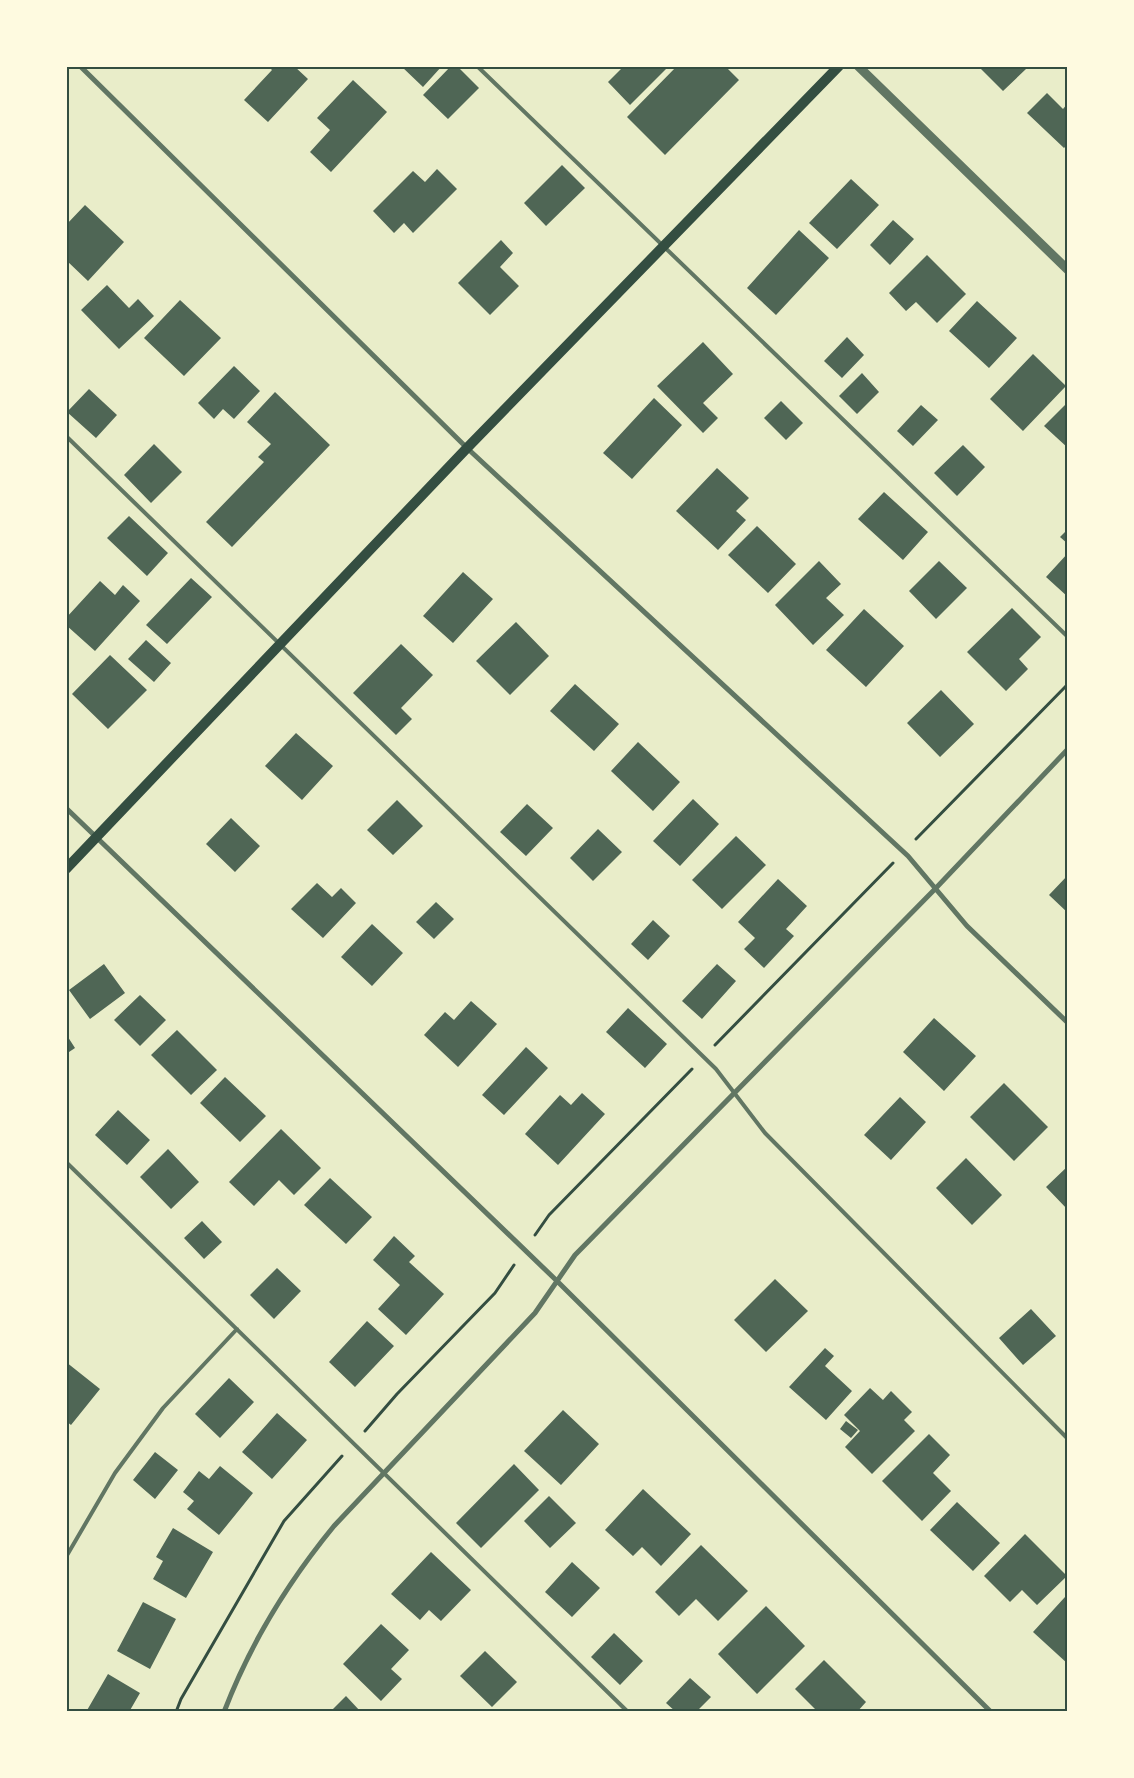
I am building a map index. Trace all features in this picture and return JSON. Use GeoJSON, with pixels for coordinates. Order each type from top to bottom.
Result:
{"type":"FeatureCollection","features":[{"type":"Feature","properties":{"kind":"main road"},"geometry":{"type":"LineString","coordinates":[[66,869],[467,448],[839,66]]}},
{"type":"Feature","properties":{"kind":"street"},"geometry":{"type":"LineString","coordinates":[[80,66],[467,448],[904,852],[967,926],[1068,1023]]}},
{"type":"Feature","properties":{"kind":"street"},"geometry":{"type":"LineString","coordinates":[[858,66],[1068,270]]}},
{"type":"Feature","properties":{"kind":"street"},"geometry":{"type":"LineString","coordinates":[[224,1712],[243,1665],[290,1584],[312,1552],[334,1526],[535,1313],[575,1255],[936,888],[1068,749]]}},
{"type":"Feature","properties":{"kind":"street"},"geometry":{"type":"LineString","coordinates":[[66,808],[557,1281],[991,1712]]}},
{"type":"Feature","properties":{"kind":"lane"},"geometry":{"type":"LineString","coordinates":[[477,66],[1068,637]]}},
{"type":"Feature","properties":{"kind":"lane"},"geometry":{"type":"LineString","coordinates":[[66,436],[716,1069],[765,1133],[1068,1439]]}},
{"type":"Feature","properties":{"kind":"lane"},"geometry":{"type":"LineString","coordinates":[[66,1162],[628,1712]]}},
{"type":"Feature","properties":{"kind":"lane"},"geometry":{"type":"LineString","coordinates":[[66,1557],[116,1473],[163,1408],[237,1329]]}},
{"type":"Feature","properties":{"kind":"path"},"geometry":{"type":"LineString","coordinates":[[176,1712],[181,1699],[284,1521],[397,1394],[495,1293],[549,1215],[1068,684]]}},
{"type":"Feature","properties":{"kind":"building"},"geometry":{"type":"Polygon","coordinates":[[[268,66],[294,66],[308,79],[268,122],[244,100],[272,70],[268,66]]]}},
{"type":"Feature","properties":{"kind":"building"},"geometry":{"type":"Polygon","coordinates":[[[401,66],[442,66],[423,87],[401,66]]]}},
{"type":"Feature","properties":{"kind":"building"},"geometry":{"type":"Polygon","coordinates":[[[451,66],[457,66],[479,88],[448,119],[423,95],[451,66]]]}},
{"type":"Feature","properties":{"kind":"building"},"geometry":{"type":"Polygon","coordinates":[[[624,66],[669,66],[630,105],[608,82],[624,66]]]}},
{"type":"Feature","properties":{"kind":"building"},"geometry":{"type":"Polygon","coordinates":[[[677,66],[725,66],[739,80],[665,155],[627,117],[677,66]]]}},
{"type":"Feature","properties":{"kind":"building"},"geometry":{"type":"Polygon","coordinates":[[[978,66],[1023,66],[1026,69],[1003,91],[978,66]]]}},
{"type":"Feature","properties":{"kind":"building"},"geometry":{"type":"Polygon","coordinates":[[[353,80],[387,112],[331,172],[310,152],[330,130],[317,118],[353,80]]]}},
{"type":"Feature","properties":{"kind":"building"},"geometry":{"type":"Polygon","coordinates":[[[1047,93],[1063,109],[1068,103],[1068,144],[1064,148],[1027,113],[1047,93]]]}},
{"type":"Feature","properties":{"kind":"building"},"geometry":{"type":"Polygon","coordinates":[[[562,165],[585,188],[546,226],[524,203],[562,165]]]}},
{"type":"Feature","properties":{"kind":"building"},"geometry":{"type":"Polygon","coordinates":[[[437,169],[457,189],[413,233],[404,223],[394,233],[373,211],[413,171],[425,182],[437,169]]]}},
{"type":"Feature","properties":{"kind":"building"},"geometry":{"type":"Polygon","coordinates":[[[851,179],[879,205],[837,249],[809,223],[851,179]]]}},
{"type":"Feature","properties":{"kind":"building"},"geometry":{"type":"Polygon","coordinates":[[[85,205],[124,242],[88,281],[66,260],[66,225],[85,205]]]}},
{"type":"Feature","properties":{"kind":"building"},"geometry":{"type":"Polygon","coordinates":[[[893,220],[914,239],[890,265],[870,245],[893,220]]]}},
{"type":"Feature","properties":{"kind":"building"},"geometry":{"type":"Polygon","coordinates":[[[799,230],[829,258],[776,315],[747,288],[799,230]]]}},
{"type":"Feature","properties":{"kind":"building"},"geometry":{"type":"Polygon","coordinates":[[[501,240],[513,253],[500,267],[519,286],[490,315],[458,283],[501,240]]]}},
{"type":"Feature","properties":{"kind":"building"},"geometry":{"type":"Polygon","coordinates":[[[927,255],[966,294],[937,323],[916,302],[906,311],[889,293],[927,255]]]}},
{"type":"Feature","properties":{"kind":"building"},"geometry":{"type":"Polygon","coordinates":[[[107,285],[129,308],[138,299],[154,316],[119,349],[81,310],[107,285]]]}},
{"type":"Feature","properties":{"kind":"building"},"geometry":{"type":"Polygon","coordinates":[[[180,300],[221,338],[184,376],[144,338],[180,300]]]}},
{"type":"Feature","properties":{"kind":"building"},"geometry":{"type":"Polygon","coordinates":[[[977,301],[1017,338],[989,368],[949,331],[977,301]]]}},
{"type":"Feature","properties":{"kind":"building"},"geometry":{"type":"Polygon","coordinates":[[[847,337],[864,355],[842,378],[824,361],[847,337]]]}},
{"type":"Feature","properties":{"kind":"building"},"geometry":{"type":"Polygon","coordinates":[[[703,342],[733,374],[703,403],[718,418],[703,433],[657,386],[703,342]]]}},
{"type":"Feature","properties":{"kind":"building"},"geometry":{"type":"Polygon","coordinates":[[[1033,354],[1066,386],[1023,431],[990,399],[1033,354]]]}},
{"type":"Feature","properties":{"kind":"building"},"geometry":{"type":"Polygon","coordinates":[[[234,366],[260,391],[234,419],[223,409],[214,419],[198,403],[234,366]]]}},
{"type":"Feature","properties":{"kind":"building"},"geometry":{"type":"Polygon","coordinates":[[[862,373],[879,392],[857,414],[839,396],[862,373]]]}},
{"type":"Feature","properties":{"kind":"building"},"geometry":{"type":"Polygon","coordinates":[[[89,389],[117,415],[96,438],[67,412],[89,389]]]}},
{"type":"Feature","properties":{"kind":"building"},"geometry":{"type":"Polygon","coordinates":[[[275,392],[330,445],[232,547],[206,522],[264,462],[258,457],[271,444],[247,422],[275,392]]]}},
{"type":"Feature","properties":{"kind":"building"},"geometry":{"type":"Polygon","coordinates":[[[654,398],[682,425],[632,479],[603,453],[654,398]]]}},
{"type":"Feature","properties":{"kind":"building"},"geometry":{"type":"Polygon","coordinates":[[[781,401],[803,423],[786,440],[764,418],[781,401]]]}},
{"type":"Feature","properties":{"kind":"building"},"geometry":{"type":"Polygon","coordinates":[[[1068,402],[1068,448],[1044,426],[1068,402]]]}},
{"type":"Feature","properties":{"kind":"building"},"geometry":{"type":"Polygon","coordinates":[[[921,405],[938,420],[913,446],[897,431],[921,405]]]}},
{"type":"Feature","properties":{"kind":"building"},"geometry":{"type":"Polygon","coordinates":[[[154,444],[182,472],[151,503],[124,475],[154,444]]]}},
{"type":"Feature","properties":{"kind":"building"},"geometry":{"type":"Polygon","coordinates":[[[963,445],[985,467],[957,496],[934,473],[963,445]]]}},
{"type":"Feature","properties":{"kind":"building"},"geometry":{"type":"Polygon","coordinates":[[[717,468],[749,498],[736,511],[746,520],[718,550],[676,511],[717,468]]]}},
{"type":"Feature","properties":{"kind":"building"},"geometry":{"type":"Polygon","coordinates":[[[884,492],[928,532],[903,560],[858,519],[884,492]]]}},
{"type":"Feature","properties":{"kind":"building"},"geometry":{"type":"Polygon","coordinates":[[[129,516],[168,553],[147,576],[107,538],[129,516]]]}},
{"type":"Feature","properties":{"kind":"building"},"geometry":{"type":"Polygon","coordinates":[[[757,526],[796,564],[768,593],[728,555],[757,526]]]}},
{"type":"Feature","properties":{"kind":"building"},"geometry":{"type":"Polygon","coordinates":[[[1068,529],[1068,544],[1060,537],[1068,529]]]}},
{"type":"Feature","properties":{"kind":"building"},"geometry":{"type":"Polygon","coordinates":[[[1068,553],[1068,597],[1046,577],[1068,553]]]}},
{"type":"Feature","properties":{"kind":"building"},"geometry":{"type":"Polygon","coordinates":[[[819,561],[841,584],[826,598],[844,615],[813,645],[775,605],[819,561]]]}},
{"type":"Feature","properties":{"kind":"building"},"geometry":{"type":"Polygon","coordinates":[[[939,561],[967,588],[936,619],[909,591],[939,561]]]}},
{"type":"Feature","properties":{"kind":"building"},"geometry":{"type":"Polygon","coordinates":[[[463,572],[493,599],[453,643],[423,616],[463,572]]]}},
{"type":"Feature","properties":{"kind":"building"},"geometry":{"type":"Polygon","coordinates":[[[191,578],[212,597],[167,644],[146,625],[191,578]]]}},
{"type":"Feature","properties":{"kind":"building"},"geometry":{"type":"Polygon","coordinates":[[[100,581],[115,595],[123,585],[140,601],[95,651],[66,625],[66,618],[100,581]]]}},
{"type":"Feature","properties":{"kind":"building"},"geometry":{"type":"Polygon","coordinates":[[[1012,608],[1041,637],[1019,659],[1028,669],[1006,691],[967,652],[1012,608]]]}},
{"type":"Feature","properties":{"kind":"building"},"geometry":{"type":"Polygon","coordinates":[[[864,609],[904,646],[866,687],[826,650],[864,609]]]}},
{"type":"Feature","properties":{"kind":"building"},"geometry":{"type":"Polygon","coordinates":[[[516,622],[549,656],[510,695],[476,661],[516,622]]]}},
{"type":"Feature","properties":{"kind":"building"},"geometry":{"type":"Polygon","coordinates":[[[146,640],[171,663],[154,682],[128,659],[146,640]]]}},
{"type":"Feature","properties":{"kind":"building"},"geometry":{"type":"Polygon","coordinates":[[[401,644],[433,675],[401,708],[412,719],[396,735],[353,693],[401,644]]]}},
{"type":"Feature","properties":{"kind":"building"},"geometry":{"type":"Polygon","coordinates":[[[110,655],[147,690],[108,729],[72,694],[110,655]]]}},
{"type":"Feature","properties":{"kind":"building"},"geometry":{"type":"Polygon","coordinates":[[[575,684],[619,724],[594,751],[550,711],[575,684]]]}},
{"type":"Feature","properties":{"kind":"building"},"geometry":{"type":"Polygon","coordinates":[[[941,690],[974,724],[940,757],[907,723],[941,690]]]}},
{"type":"Feature","properties":{"kind":"building"},"geometry":{"type":"Polygon","coordinates":[[[296,733],[333,766],[302,800],[265,766],[296,733]]]}},
{"type":"Feature","properties":{"kind":"building"},"geometry":{"type":"Polygon","coordinates":[[[638,742],[680,782],[653,811],[611,771],[638,742]]]}},
{"type":"Feature","properties":{"kind":"building"},"geometry":{"type":"Polygon","coordinates":[[[693,799],[719,824],[680,866],[653,841],[693,799]]]}},
{"type":"Feature","properties":{"kind":"building"},"geometry":{"type":"Polygon","coordinates":[[[397,800],[423,826],[393,855],[367,830],[397,800]]]}},
{"type":"Feature","properties":{"kind":"building"},"geometry":{"type":"Polygon","coordinates":[[[527,804],[553,828],[526,856],[500,832],[527,804]]]}},
{"type":"Feature","properties":{"kind":"building"},"geometry":{"type":"Polygon","coordinates":[[[231,818],[260,846],[235,872],[206,844],[231,818]]]}},
{"type":"Feature","properties":{"kind":"building"},"geometry":{"type":"Polygon","coordinates":[[[598,829],[622,852],[593,881],[570,858],[598,829]]]}},
{"type":"Feature","properties":{"kind":"building"},"geometry":{"type":"Polygon","coordinates":[[[736,836],[766,865],[722,909],[692,880],[736,836]]]}},
{"type":"Feature","properties":{"kind":"building"},"geometry":{"type":"Polygon","coordinates":[[[1068,875],[1068,913],[1049,895],[1068,875]]]}},
{"type":"Feature","properties":{"kind":"building"},"geometry":{"type":"Polygon","coordinates":[[[778,879],[807,906],[786,929],[794,936],[764,968],[744,949],[755,938],[738,922],[778,879]]]}},
{"type":"Feature","properties":{"kind":"building"},"geometry":{"type":"Polygon","coordinates":[[[317,883],[332,897],[341,888],[356,903],[323,938],[291,909],[317,883]]]}},
{"type":"Feature","properties":{"kind":"building"},"geometry":{"type":"Polygon","coordinates":[[[436,902],[454,919],[434,939],[416,922],[436,902]]]}},
{"type":"Feature","properties":{"kind":"building"},"geometry":{"type":"Polygon","coordinates":[[[653,920],[670,936],[648,960],[631,944],[653,920]]]}},
{"type":"Feature","properties":{"kind":"building"},"geometry":{"type":"Polygon","coordinates":[[[372,924],[403,953],[372,986],[341,957],[372,924]]]}},
{"type":"Feature","properties":{"kind":"building"},"geometry":{"type":"Polygon","coordinates":[[[104,964],[125,993],[90,1019],[69,990],[104,964]]]}},
{"type":"Feature","properties":{"kind":"building"},"geometry":{"type":"Polygon","coordinates":[[[717,964],[736,981],[702,1019],[682,1001],[717,964]]]}},
{"type":"Feature","properties":{"kind":"building"},"geometry":{"type":"Polygon","coordinates":[[[140,995],[166,1020],[140,1046],[114,1020],[140,995]]]}},
{"type":"Feature","properties":{"kind":"building"},"geometry":{"type":"Polygon","coordinates":[[[471,1001],[497,1024],[458,1067],[424,1035],[445,1012],[454,1020],[471,1001]]]}},
{"type":"Feature","properties":{"kind":"building"},"geometry":{"type":"Polygon","coordinates":[[[628,1008],[667,1044],[645,1068],[606,1032],[628,1008]]]}},
{"type":"Feature","properties":{"kind":"building"},"geometry":{"type":"Polygon","coordinates":[[[934,1018],[976,1056],[944,1091],[903,1052],[934,1018]]]}},
{"type":"Feature","properties":{"kind":"building"},"geometry":{"type":"Polygon","coordinates":[[[177,1030],[217,1070],[191,1095],[151,1055],[177,1030]]]}},
{"type":"Feature","properties":{"kind":"building"},"geometry":{"type":"Polygon","coordinates":[[[66,1034],[75,1048],[66,1054],[66,1034]]]}},
{"type":"Feature","properties":{"kind":"building"},"geometry":{"type":"Polygon","coordinates":[[[526,1047],[548,1068],[504,1115],[482,1095],[526,1047]]]}},
{"type":"Feature","properties":{"kind":"building"},"geometry":{"type":"Polygon","coordinates":[[[225,1077],[266,1116],[240,1142],[200,1103],[225,1077]]]}},
{"type":"Feature","properties":{"kind":"building"},"geometry":{"type":"Polygon","coordinates":[[[1004,1083],[1048,1127],[1014,1161],[970,1117],[1004,1083]]]}},
{"type":"Feature","properties":{"kind":"building"},"geometry":{"type":"Polygon","coordinates":[[[582,1093],[605,1114],[558,1165],[525,1134],[560,1095],[571,1105],[582,1093]]]}},
{"type":"Feature","properties":{"kind":"building"},"geometry":{"type":"Polygon","coordinates":[[[900,1097],[926,1122],[891,1160],[864,1135],[900,1097]]]}},
{"type":"Feature","properties":{"kind":"building"},"geometry":{"type":"Polygon","coordinates":[[[118,1110],[150,1140],[127,1165],[95,1135],[118,1110]]]}},
{"type":"Feature","properties":{"kind":"building"},"geometry":{"type":"Polygon","coordinates":[[[281,1129],[321,1168],[294,1195],[279,1180],[254,1206],[229,1182],[281,1129]]]}},
{"type":"Feature","properties":{"kind":"building"},"geometry":{"type":"Polygon","coordinates":[[[168,1149],[199,1182],[171,1209],[140,1177],[168,1149]]]}},
{"type":"Feature","properties":{"kind":"building"},"geometry":{"type":"Polygon","coordinates":[[[966,1158],[1002,1195],[972,1225],[936,1188],[966,1158]]]}},
{"type":"Feature","properties":{"kind":"building"},"geometry":{"type":"Polygon","coordinates":[[[1068,1166],[1068,1210],[1046,1187],[1068,1166]]]}},
{"type":"Feature","properties":{"kind":"building"},"geometry":{"type":"Polygon","coordinates":[[[330,1178],[372,1217],[346,1244],[304,1205],[330,1178]]]}},
{"type":"Feature","properties":{"kind":"building"},"geometry":{"type":"Polygon","coordinates":[[[202,1221],[222,1242],[204,1259],[184,1238],[202,1221]]]}},
{"type":"Feature","properties":{"kind":"building"},"geometry":{"type":"Polygon","coordinates":[[[394,1236],[415,1256],[409,1262],[444,1294],[406,1335],[378,1309],[400,1285],[373,1260],[394,1236]]]}},
{"type":"Feature","properties":{"kind":"building"},"geometry":{"type":"Polygon","coordinates":[[[277,1268],[301,1291],[274,1319],[250,1295],[277,1268]]]}},
{"type":"Feature","properties":{"kind":"building"},"geometry":{"type":"Polygon","coordinates":[[[775,1279],[808,1311],[766,1352],[734,1320],[775,1279]]]}},
{"type":"Feature","properties":{"kind":"building"},"geometry":{"type":"Polygon","coordinates":[[[1031,1309],[1056,1336],[1023,1365],[999,1338],[1031,1309]]]}},
{"type":"Feature","properties":{"kind":"building"},"geometry":{"type":"Polygon","coordinates":[[[367,1321],[394,1346],[355,1387],[329,1362],[367,1321]]]}},
{"type":"Feature","properties":{"kind":"building"},"geometry":{"type":"Polygon","coordinates":[[[825,1348],[834,1356],[825,1366],[852,1391],[826,1420],[789,1387],[825,1348]]]}},
{"type":"Feature","properties":{"kind":"building"},"geometry":{"type":"Polygon","coordinates":[[[66,1362],[100,1389],[71,1425],[66,1421],[66,1362]]]}},
{"type":"Feature","properties":{"kind":"building"},"geometry":{"type":"Polygon","coordinates":[[[229,1378],[254,1402],[220,1438],[195,1414],[229,1378]]]}},
{"type":"Feature","properties":{"kind":"building"},"geometry":{"type":"Polygon","coordinates":[[[870,1388],[883,1400],[891,1391],[912,1412],[904,1420],[915,1431],[872,1474],[845,1447],[860,1431],[844,1415],[870,1388]]]}},
{"type":"Feature","properties":{"kind":"building"},"geometry":{"type":"Polygon","coordinates":[[[563,1410],[599,1444],[561,1485],[524,1451],[563,1410]]]}},
{"type":"Feature","properties":{"kind":"building"},"geometry":{"type":"Polygon","coordinates":[[[277,1413],[307,1440],[272,1479],[242,1452],[277,1413]]]}},
{"type":"Feature","properties":{"kind":"building"},"geometry":{"type":"Polygon","coordinates":[[[846,1421],[858,1430],[851,1438],[840,1429],[846,1421]]]}},
{"type":"Feature","properties":{"kind":"building"},"geometry":{"type":"Polygon","coordinates":[[[929,1434],[950,1455],[933,1473],[951,1491],[922,1521],[882,1481],[929,1434]]]}},
{"type":"Feature","properties":{"kind":"building"},"geometry":{"type":"Polygon","coordinates":[[[155,1452],[178,1470],[155,1499],[133,1480],[155,1452]]]}},
{"type":"Feature","properties":{"kind":"building"},"geometry":{"type":"Polygon","coordinates":[[[514,1464],[539,1490],[481,1548],[456,1523],[514,1464]]]}},
{"type":"Feature","properties":{"kind":"building"},"geometry":{"type":"Polygon","coordinates":[[[220,1466],[253,1493],[219,1535],[187,1509],[194,1501],[183,1492],[199,1471],[209,1479],[220,1466]]]}},
{"type":"Feature","properties":{"kind":"building"},"geometry":{"type":"Polygon","coordinates":[[[643,1489],[691,1534],[661,1566],[642,1547],[633,1556],[605,1530],[643,1489]]]}},
{"type":"Feature","properties":{"kind":"building"},"geometry":{"type":"Polygon","coordinates":[[[549,1496],[576,1523],[550,1548],[524,1521],[549,1496]]]}},
{"type":"Feature","properties":{"kind":"building"},"geometry":{"type":"Polygon","coordinates":[[[957,1502],[1000,1543],[973,1571],[930,1530],[957,1502]]]}},
{"type":"Feature","properties":{"kind":"building"},"geometry":{"type":"Polygon","coordinates":[[[173,1528],[213,1552],[186,1598],[153,1579],[163,1561],[156,1557],[173,1528]]]}},
{"type":"Feature","properties":{"kind":"building"},"geometry":{"type":"Polygon","coordinates":[[[1025,1534],[1067,1576],[1037,1605],[1022,1590],[1010,1602],[984,1576],[1025,1534]]]}},
{"type":"Feature","properties":{"kind":"building"},"geometry":{"type":"Polygon","coordinates":[[[701,1545],[748,1591],[718,1621],[696,1599],[679,1616],[655,1592],[701,1545]]]}},
{"type":"Feature","properties":{"kind":"building"},"geometry":{"type":"Polygon","coordinates":[[[431,1552],[471,1590],[441,1621],[429,1610],[420,1620],[391,1594],[431,1552]]]}},
{"type":"Feature","properties":{"kind":"building"},"geometry":{"type":"Polygon","coordinates":[[[572,1562],[600,1588],[572,1617],[545,1592],[572,1562]]]}},
{"type":"Feature","properties":{"kind":"building"},"geometry":{"type":"Polygon","coordinates":[[[1065,1597],[1068,1600],[1068,1664],[1033,1632],[1065,1597]]]}},
{"type":"Feature","properties":{"kind":"building"},"geometry":{"type":"Polygon","coordinates":[[[143,1602],[176,1619],[150,1669],[117,1651],[143,1602]]]}},
{"type":"Feature","properties":{"kind":"building"},"geometry":{"type":"Polygon","coordinates":[[[766,1606],[805,1646],[757,1694],[718,1654],[766,1606]]]}},
{"type":"Feature","properties":{"kind":"building"},"geometry":{"type":"Polygon","coordinates":[[[381,1624],[409,1650],[391,1669],[402,1679],[381,1701],[343,1664],[381,1624]]]}},
{"type":"Feature","properties":{"kind":"building"},"geometry":{"type":"Polygon","coordinates":[[[614,1633],[643,1661],[620,1685],[591,1657],[614,1633]]]}},
{"type":"Feature","properties":{"kind":"building"},"geometry":{"type":"Polygon","coordinates":[[[485,1651],[517,1682],[492,1707],[460,1676],[485,1651]]]}},
{"type":"Feature","properties":{"kind":"building"},"geometry":{"type":"Polygon","coordinates":[[[824,1660],[866,1702],[857,1712],[818,1712],[795,1689],[824,1660]]]}},
{"type":"Feature","properties":{"kind":"building"},"geometry":{"type":"Polygon","coordinates":[[[108,1674],[140,1693],[129,1712],[86,1712],[108,1674]]]}},
{"type":"Feature","properties":{"kind":"building"},"geometry":{"type":"Polygon","coordinates":[[[690,1678],[711,1697],[696,1712],[676,1712],[666,1703],[690,1678]]]}},
{"type":"Feature","properties":{"kind":"building"},"geometry":{"type":"Polygon","coordinates":[[[346,1696],[361,1712],[330,1712],[346,1696]]]}}]}
